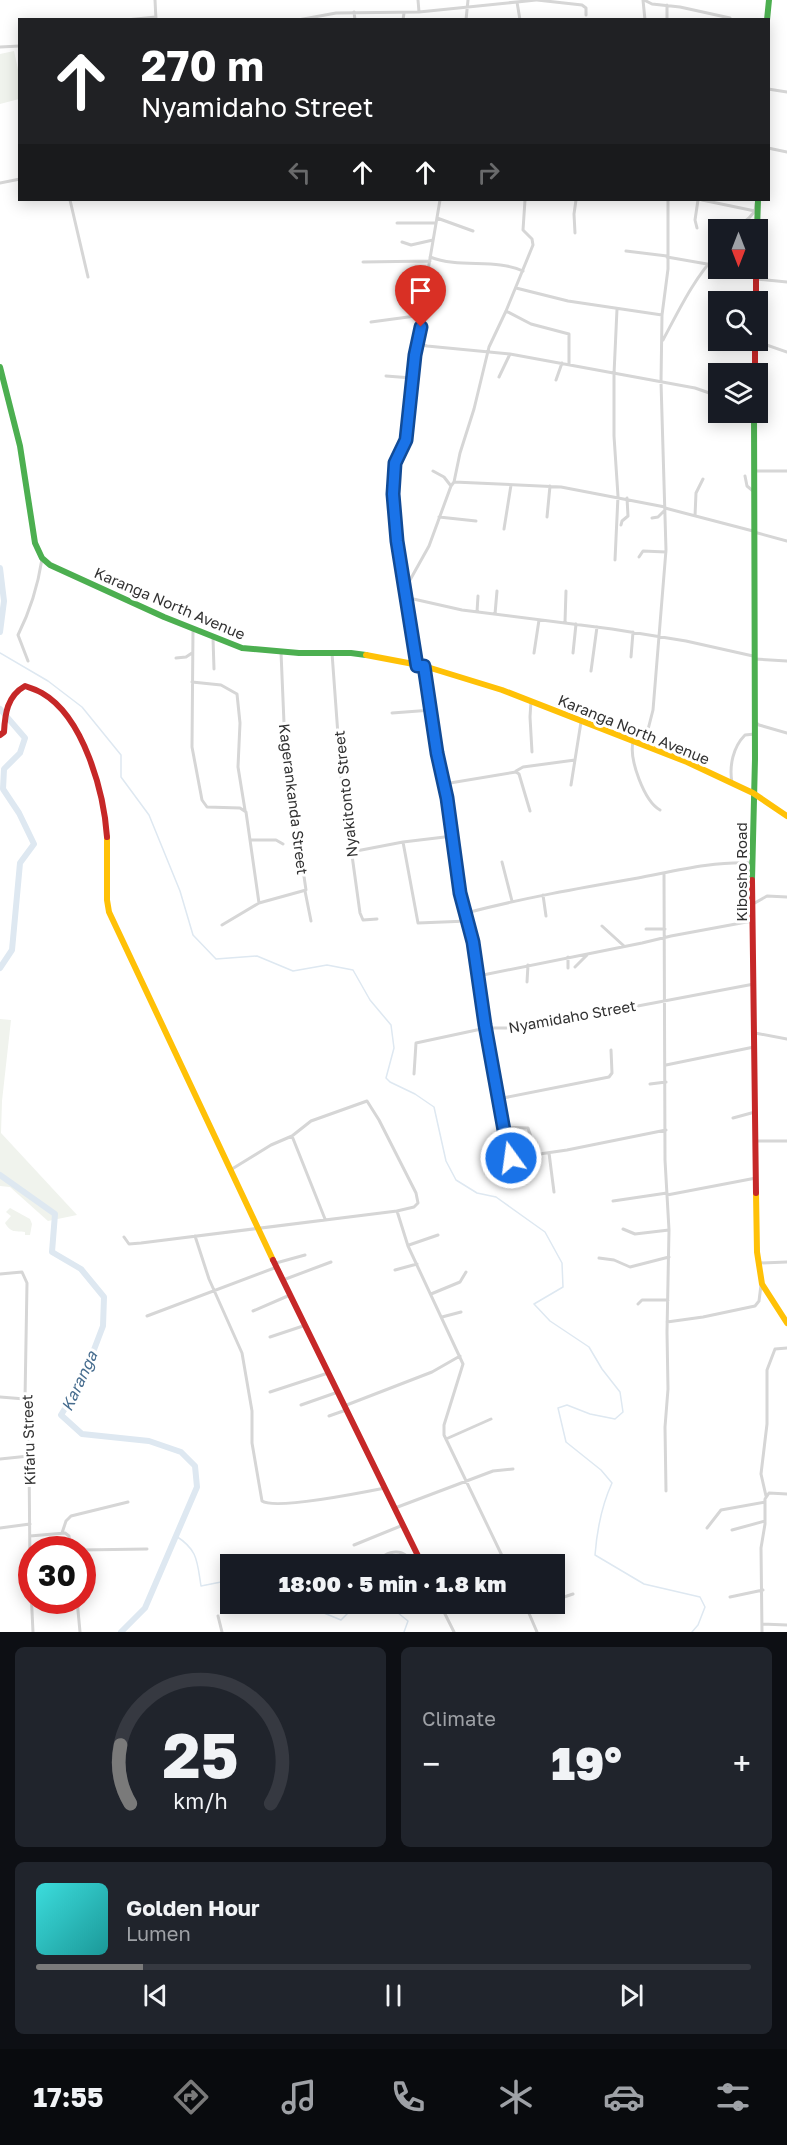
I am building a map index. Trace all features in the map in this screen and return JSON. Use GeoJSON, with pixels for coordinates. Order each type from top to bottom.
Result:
{"type":"FeatureCollection","features":[{"type":"Feature","properties":{"kind":"street"},"geometry":{"type":"LineString","coordinates":[[155,0],[156,18]]}},
{"type":"Feature","properties":{"kind":"street"},"geometry":{"type":"LineString","coordinates":[[418,0],[419,12]]}},
{"type":"Feature","properties":{"kind":"street"},"geometry":{"type":"LineString","coordinates":[[466,18],[468,0]]}},
{"type":"Feature","properties":{"kind":"street"},"geometry":{"type":"LineString","coordinates":[[312,18],[354,12],[404,13],[536,0],[582,4],[586,8],[586,15]]}},
{"type":"Feature","properties":{"kind":"street"},"geometry":{"type":"LineString","coordinates":[[645,18],[644,0],[652,4],[730,18]]}},
{"type":"Feature","properties":{"kind":"street"},"geometry":{"type":"LineString","coordinates":[[767,18],[769,0]]}},
{"type":"Feature","properties":{"kind":"street"},"geometry":{"type":"LineString","coordinates":[[516,1],[520,18]]}},
{"type":"Feature","properties":{"kind":"street"},"geometry":{"type":"LineString","coordinates":[[667,5],[667,18]]}},
{"type":"Feature","properties":{"kind":"street"},"geometry":{"type":"LineString","coordinates":[[354,12],[355,18]]}},
{"type":"Feature","properties":{"kind":"street"},"geometry":{"type":"LineString","coordinates":[[403,18],[404,13]]}},
{"type":"Feature","properties":{"kind":"street"},"geometry":{"type":"LineString","coordinates":[[0,47],[18,46]]}},
{"type":"Feature","properties":{"kind":"street"},"geometry":{"type":"LineString","coordinates":[[770,89],[787,92]]}},
{"type":"Feature","properties":{"kind":"street"},"geometry":{"type":"LineString","coordinates":[[770,148],[787,152]]}},
{"type":"Feature","properties":{"kind":"street"},"geometry":{"type":"LineString","coordinates":[[0,183],[18,179]]}},
{"type":"Feature","properties":{"kind":"street"},"geometry":{"type":"LineString","coordinates":[[70,201],[88,277]]}},
{"type":"Feature","properties":{"kind":"street"},"geometry":{"type":"LineString","coordinates":[[417,666],[397,541],[393,494],[395,463],[406,440],[412,378],[440,201]]}},
{"type":"Feature","properties":{"kind":"street"},"geometry":{"type":"LineString","coordinates":[[405,589],[422,562],[454,482],[461,447],[474,409],[480,378],[491,342],[533,245],[532,239],[523,230],[525,201]]}},
{"type":"Feature","properties":{"kind":"street"},"geometry":{"type":"LineString","coordinates":[[575,233],[576,201]]}},
{"type":"Feature","properties":{"kind":"street"},"geometry":{"type":"LineString","coordinates":[[644,745],[653,710],[666,552],[662,315],[667,280],[668,201]]}},
{"type":"Feature","properties":{"kind":"street"},"geometry":{"type":"LineString","coordinates":[[697,228],[695,220],[700,201]]}},
{"type":"Feature","properties":{"kind":"street"},"geometry":{"type":"LineString","coordinates":[[705,201],[755,211]]}},
{"type":"Feature","properties":{"kind":"street"},"geometry":{"type":"LineString","coordinates":[[748,219],[755,211],[757,201]]}},
{"type":"Feature","properties":{"kind":"street"},"geometry":{"type":"LineString","coordinates":[[757,201],[757,219]]}},
{"type":"Feature","properties":{"kind":"street"},"geometry":{"type":"LineString","coordinates":[[437,218],[473,231]]}},
{"type":"Feature","properties":{"kind":"street"},"geometry":{"type":"LineString","coordinates":[[397,223],[436,223]]}},
{"type":"Feature","properties":{"kind":"street"},"geometry":{"type":"LineString","coordinates":[[402,242],[411,245],[433,240]]}},
{"type":"Feature","properties":{"kind":"street"},"geometry":{"type":"LineString","coordinates":[[626,251],[707,264],[669,324],[662,342]]}},
{"type":"Feature","properties":{"kind":"street"},"geometry":{"type":"LineString","coordinates":[[363,262],[430,259],[512,267],[523,271]]}},
{"type":"Feature","properties":{"kind":"street"},"geometry":{"type":"LineString","coordinates":[[756,291],[756,279],[787,282]]}},
{"type":"Feature","properties":{"kind":"street"},"geometry":{"type":"LineString","coordinates":[[516,288],[568,301],[662,315]]}},
{"type":"Feature","properties":{"kind":"street"},"geometry":{"type":"LineString","coordinates":[[615,560],[618,496],[614,436],[617,309]]}},
{"type":"Feature","properties":{"kind":"street"},"geometry":{"type":"LineString","coordinates":[[506,311],[531,324],[569,334],[569,364]]}},
{"type":"Feature","properties":{"kind":"street"},"geometry":{"type":"LineString","coordinates":[[371,322],[423,315]]}},
{"type":"Feature","properties":{"kind":"street"},"geometry":{"type":"LineString","coordinates":[[417,343],[427,346],[510,354],[569,364],[708,393]]}},
{"type":"Feature","properties":{"kind":"street"},"geometry":{"type":"LineString","coordinates":[[768,345],[787,352]]}},
{"type":"Feature","properties":{"kind":"street"},"geometry":{"type":"LineString","coordinates":[[500,377],[510,354]]}},
{"type":"Feature","properties":{"kind":"street"},"geometry":{"type":"LineString","coordinates":[[556,380],[562,363]]}},
{"type":"Feature","properties":{"kind":"street"},"geometry":{"type":"LineString","coordinates":[[0,367],[20,446],[34,543],[42,558],[39,577],[18,635],[28,661]]}},
{"type":"Feature","properties":{"kind":"street"},"geometry":{"type":"LineString","coordinates":[[386,376],[412,378]]}},
{"type":"Feature","properties":{"kind":"street","name":"Kibosho Road"},"geometry":{"type":"LineString","coordinates":[[754,423],[755,734],[752,862],[757,1263],[762,1284],[787,1323]]}},
{"type":"Feature","properties":{"kind":"street"},"geometry":{"type":"LineString","coordinates":[[433,471],[444,477],[451,486]]}},
{"type":"Feature","properties":{"kind":"street"},"geometry":{"type":"LineString","coordinates":[[754,471],[787,471]]}},
{"type":"Feature","properties":{"kind":"street"},"geometry":{"type":"LineString","coordinates":[[745,476],[747,486],[753,491]]}},
{"type":"Feature","properties":{"kind":"street"},"geometry":{"type":"LineString","coordinates":[[695,516],[696,493],[704,479]]}},
{"type":"Feature","properties":{"kind":"street"},"geometry":{"type":"LineString","coordinates":[[454,482],[550,486],[618,496],[787,541]]}},
{"type":"Feature","properties":{"kind":"street"},"geometry":{"type":"LineString","coordinates":[[504,528],[511,485]]}},
{"type":"Feature","properties":{"kind":"street"},"geometry":{"type":"LineString","coordinates":[[547,517],[550,486]]}},
{"type":"Feature","properties":{"kind":"street"},"geometry":{"type":"LineString","coordinates":[[621,525],[622,520],[628,516],[627,498]]}},
{"type":"Feature","properties":{"kind":"street"},"geometry":{"type":"LineString","coordinates":[[652,518],[660,516],[665,508]]}},
{"type":"Feature","properties":{"kind":"street"},"geometry":{"type":"LineString","coordinates":[[440,517],[476,521]]}},
{"type":"Feature","properties":{"kind":"street"},"geometry":{"type":"LineString","coordinates":[[639,557],[642,551],[666,552]]}},
{"type":"Feature","properties":{"kind":"street","name":"Karanga North Avenue"},"geometry":{"type":"LineString","coordinates":[[42,558],[50,565],[213,638],[242,648],[366,655],[424,666],[483,684],[687,762],[753,793],[787,816]]}},
{"type":"Feature","properties":{"kind":"street"},"geometry":{"type":"LineString","coordinates":[[495,614],[497,591]]}},
{"type":"Feature","properties":{"kind":"street"},"geometry":{"type":"LineString","coordinates":[[565,622],[566,591]]}},
{"type":"Feature","properties":{"kind":"street"},"geometry":{"type":"LineString","coordinates":[[477,612],[478,596]]}},
{"type":"Feature","properties":{"kind":"street"},"geometry":{"type":"LineString","coordinates":[[407,598],[454,609],[658,636],[755,658],[787,661]]}},
{"type":"Feature","properties":{"kind":"street"},"geometry":{"type":"LineString","coordinates":[[534,653],[539,620]]}},
{"type":"Feature","properties":{"kind":"street"},"geometry":{"type":"LineString","coordinates":[[573,653],[576,624]]}},
{"type":"Feature","properties":{"kind":"street"},"geometry":{"type":"LineString","coordinates":[[591,671],[597,627]]}},
{"type":"Feature","properties":{"kind":"street"},"geometry":{"type":"LineString","coordinates":[[193,629],[192,747],[203,803],[211,808],[245,810]]}},
{"type":"Feature","properties":{"kind":"street"},"geometry":{"type":"LineString","coordinates":[[631,657],[633,632]]}},
{"type":"Feature","properties":{"kind":"street"},"geometry":{"type":"LineString","coordinates":[[213,638],[214,669]]}},
{"type":"Feature","properties":{"kind":"street","name":"Kagerankanda Street"},"geometry":{"type":"LineString","coordinates":[[222,925],[260,903],[305,891],[285,747],[281,652]]}},
{"type":"Feature","properties":{"kind":"street"},"geometry":{"type":"LineString","coordinates":[[176,658],[186,657],[192,653]]}},
{"type":"Feature","properties":{"kind":"street","name":"Nyakitonto Street"},"geometry":{"type":"LineString","coordinates":[[332,654],[341,776],[362,919],[377,919]]}},
{"type":"Feature","properties":{"kind":"street","name":"Nyamidaho Street"},"geometry":{"type":"LineString","coordinates":[[424,666],[453,836],[460,893],[468,921],[486,1028],[506,1028],[569,1019],[754,984]]}},
{"type":"Feature","properties":{"kind":"street"},"geometry":{"type":"LineString","coordinates":[[192,682],[224,686],[237,694],[240,723],[238,767],[260,903]]}},
{"type":"Feature","properties":{"kind":"street"},"geometry":{"type":"LineString","coordinates":[[0,735],[4,732],[4,718],[7,709],[17,691],[22,687],[30,687],[53,700],[81,737],[105,822],[107,906],[260,1227],[290,1295],[417,1554]]}},
{"type":"Feature","properties":{"kind":"street"},"geometry":{"type":"LineString","coordinates":[[531,701],[532,752]]}},
{"type":"Feature","properties":{"kind":"street"},"geometry":{"type":"LineString","coordinates":[[392,713],[432,710]]}},
{"type":"Feature","properties":{"kind":"street"},"geometry":{"type":"LineString","coordinates":[[572,785],[581,722]]}},
{"type":"Feature","properties":{"kind":"street"},"geometry":{"type":"LineString","coordinates":[[755,722],[787,733]]}},
{"type":"Feature","properties":{"kind":"street"},"geometry":{"type":"LineString","coordinates":[[732,783],[730,768],[738,744],[745,735],[755,734]]}},
{"type":"Feature","properties":{"kind":"street"},"geometry":{"type":"LineString","coordinates":[[633,742],[632,753],[642,787],[650,802],[660,810]]}},
{"type":"Feature","properties":{"kind":"street"},"geometry":{"type":"LineString","coordinates":[[444,784],[516,771],[523,767],[575,760]]}},
{"type":"Feature","properties":{"kind":"street"},"geometry":{"type":"LineString","coordinates":[[516,771],[519,774],[530,811]]}},
{"type":"Feature","properties":{"kind":"street"},"geometry":{"type":"LineString","coordinates":[[351,852],[403,842],[453,836]]}},
{"type":"Feature","properties":{"kind":"street"},"geometry":{"type":"LineString","coordinates":[[250,840],[274,840],[283,844]]}},
{"type":"Feature","properties":{"kind":"street"},"geometry":{"type":"LineString","coordinates":[[403,842],[418,923],[468,921]]}},
{"type":"Feature","properties":{"kind":"street"},"geometry":{"type":"LineString","coordinates":[[502,862],[512,901]]}},
{"type":"Feature","properties":{"kind":"street"},"geometry":{"type":"LineString","coordinates":[[466,912],[512,901],[664,873],[725,863],[752,862]]}},
{"type":"Feature","properties":{"kind":"street"},"geometry":{"type":"LineString","coordinates":[[664,873],[669,1230],[666,1491]]}},
{"type":"Feature","properties":{"kind":"street"},"geometry":{"type":"LineString","coordinates":[[305,891],[311,921]]}},
{"type":"Feature","properties":{"kind":"street"},"geometry":{"type":"LineString","coordinates":[[543,895],[546,916]]}},
{"type":"Feature","properties":{"kind":"street"},"geometry":{"type":"LineString","coordinates":[[753,904],[767,896],[787,897]]}},
{"type":"Feature","properties":{"kind":"street"},"geometry":{"type":"LineString","coordinates":[[478,976],[754,921]]}},
{"type":"Feature","properties":{"kind":"street"},"geometry":{"type":"LineString","coordinates":[[602,926],[624,946]]}},
{"type":"Feature","properties":{"kind":"street"},"geometry":{"type":"LineString","coordinates":[[646,929],[665,929]]}},
{"type":"Feature","properties":{"kind":"street"},"geometry":{"type":"LineString","coordinates":[[575,967],[588,953]]}},
{"type":"Feature","properties":{"kind":"street"},"geometry":{"type":"LineString","coordinates":[[567,957],[568,968]]}},
{"type":"Feature","properties":{"kind":"street"},"geometry":{"type":"LineString","coordinates":[[527,982],[528,965]]}},
{"type":"Feature","properties":{"kind":"street"},"geometry":{"type":"LineString","coordinates":[[414,1074],[416,1043],[486,1028],[508,1154],[511,1158],[549,1153],[666,1130]]}},
{"type":"Feature","properties":{"kind":"street"},"geometry":{"type":"LineString","coordinates":[[753,1032],[787,1039]]}},
{"type":"Feature","properties":{"kind":"street"},"geometry":{"type":"LineString","coordinates":[[666,1065],[754,1047]]}},
{"type":"Feature","properties":{"kind":"street"},"geometry":{"type":"LineString","coordinates":[[498,1099],[611,1076],[611,1050]]}},
{"type":"Feature","properties":{"kind":"street"},"geometry":{"type":"LineString","coordinates":[[650,1084],[666,1082]]}},
{"type":"Feature","properties":{"kind":"street"},"geometry":{"type":"LineString","coordinates":[[124,1237],[131,1244],[397,1211],[416,1206],[418,1203],[417,1196],[380,1120],[368,1102],[311,1121],[292,1136],[271,1145],[232,1169]]}},
{"type":"Feature","properties":{"kind":"street"},"geometry":{"type":"LineString","coordinates":[[733,1118],[755,1112]]}},
{"type":"Feature","properties":{"kind":"street"},"geometry":{"type":"LineString","coordinates":[[504,1127],[528,1128],[537,1155]]}},
{"type":"Feature","properties":{"kind":"street"},"geometry":{"type":"LineString","coordinates":[[292,1136],[325,1219]]}},
{"type":"Feature","properties":{"kind":"street"},"geometry":{"type":"LineString","coordinates":[[756,1141],[787,1141]]}},
{"type":"Feature","properties":{"kind":"street"},"geometry":{"type":"LineString","coordinates":[[549,1153],[554,1192]]}},
{"type":"Feature","properties":{"kind":"street"},"geometry":{"type":"LineString","coordinates":[[613,1201],[756,1178]]}},
{"type":"Feature","properties":{"kind":"street"},"geometry":{"type":"LineString","coordinates":[[397,1211],[408,1246],[460,1356],[462,1368],[443,1429],[446,1439],[501,1554]]}},
{"type":"Feature","properties":{"kind":"street"},"geometry":{"type":"LineString","coordinates":[[623,1229],[635,1234],[669,1230]]}},
{"type":"Feature","properties":{"kind":"street"},"geometry":{"type":"LineString","coordinates":[[408,1246],[438,1235]]}},
{"type":"Feature","properties":{"kind":"street"},"geometry":{"type":"LineString","coordinates":[[195,1236],[214,1292],[243,1358],[252,1411],[252,1443],[262,1502],[266,1504],[292,1503],[385,1488]]}},
{"type":"Feature","properties":{"kind":"street"},"geometry":{"type":"LineString","coordinates":[[147,1316],[305,1255]]}},
{"type":"Feature","properties":{"kind":"street"},"geometry":{"type":"LineString","coordinates":[[599,1258],[614,1260],[630,1267],[669,1257]]}},
{"type":"Feature","properties":{"kind":"street"},"geometry":{"type":"LineString","coordinates":[[283,1280],[331,1262]]}},
{"type":"Feature","properties":{"kind":"street"},"geometry":{"type":"LineString","coordinates":[[757,1263],[787,1262]]}},
{"type":"Feature","properties":{"kind":"street"},"geometry":{"type":"LineString","coordinates":[[395,1270],[417,1264]]}},
{"type":"Feature","properties":{"kind":"street","name":"Kifaru Street"},"geometry":{"type":"LineString","coordinates":[[0,1274],[22,1272],[26,1278],[25,1399],[29,1456],[30,1536]]}},
{"type":"Feature","properties":{"kind":"street"},"geometry":{"type":"LineString","coordinates":[[431,1294],[460,1282],[466,1272]]}},
{"type":"Feature","properties":{"kind":"street"},"geometry":{"type":"LineString","coordinates":[[667,1322],[755,1306],[759,1301],[762,1284]]}},
{"type":"Feature","properties":{"kind":"street"},"geometry":{"type":"LineString","coordinates":[[253,1311],[290,1295]]}},
{"type":"Feature","properties":{"kind":"street"},"geometry":{"type":"LineString","coordinates":[[638,1304],[642,1300],[668,1300]]}},
{"type":"Feature","properties":{"kind":"street"},"geometry":{"type":"LineString","coordinates":[[442,1317],[461,1312]]}},
{"type":"Feature","properties":{"kind":"street"},"geometry":{"type":"LineString","coordinates":[[270,1337],[306,1325]]}},
{"type":"Feature","properties":{"kind":"street"},"geometry":{"type":"LineString","coordinates":[[762,1632],[761,1548],[766,1496],[761,1474],[767,1424],[767,1371],[775,1349],[787,1348]]}},
{"type":"Feature","properties":{"kind":"street"},"geometry":{"type":"LineString","coordinates":[[329,1416],[432,1372],[460,1356]]}},
{"type":"Feature","properties":{"kind":"street"},"geometry":{"type":"LineString","coordinates":[[270,1392],[328,1372]]}},
{"type":"Feature","properties":{"kind":"street"},"geometry":{"type":"LineString","coordinates":[[301,1405],[338,1392]]}},
{"type":"Feature","properties":{"kind":"street"},"geometry":{"type":"LineString","coordinates":[[0,1397],[25,1399]]}},
{"type":"Feature","properties":{"kind":"street"},"geometry":{"type":"LineString","coordinates":[[446,1439],[491,1419]]}},
{"type":"Feature","properties":{"kind":"street"},"geometry":{"type":"LineString","coordinates":[[0,1459],[29,1456]]}},
{"type":"Feature","properties":{"kind":"street"},"geometry":{"type":"LineString","coordinates":[[395,1508],[498,1469],[513,1469]]}},
{"type":"Feature","properties":{"kind":"street"},"geometry":{"type":"LineString","coordinates":[[766,1496],[772,1493],[787,1494]]}},
{"type":"Feature","properties":{"kind":"street"},"geometry":{"type":"LineString","coordinates":[[62,1533],[66,1521],[71,1516],[128,1502]]}},
{"type":"Feature","properties":{"kind":"street"},"geometry":{"type":"LineString","coordinates":[[706,1528],[721,1510],[732,1506],[765,1502]]}},
{"type":"Feature","properties":{"kind":"street"},"geometry":{"type":"LineString","coordinates":[[732,1530],[765,1521]]}},
{"type":"Feature","properties":{"kind":"street"},"geometry":{"type":"LineString","coordinates":[[0,1528],[30,1524]]}},
{"type":"Feature","properties":{"kind":"street"},"geometry":{"type":"LineString","coordinates":[[354,1545],[403,1525]]}},
{"type":"Feature","properties":{"kind":"street"},"geometry":{"type":"LineString","coordinates":[[30,1536],[62,1533],[68,1536]]}},
{"type":"Feature","properties":{"kind":"street"},"geometry":{"type":"LineString","coordinates":[[96,1550],[147,1549]]}},
{"type":"Feature","properties":{"kind":"street"},"geometry":{"type":"LineString","coordinates":[[386,1554],[395,1551],[404,1554]]}},
{"type":"Feature","properties":{"kind":"street"},"geometry":{"type":"LineString","coordinates":[[730,1597],[763,1590]]}},
{"type":"Feature","properties":{"kind":"street"},"geometry":{"type":"LineString","coordinates":[[565,1597],[573,1594]]}},
{"type":"Feature","properties":{"kind":"street","name":"Kifaru Street"},"geometry":{"type":"LineString","coordinates":[[32,1614],[33,1632]]}},
{"type":"Feature","properties":{"kind":"street"},"geometry":{"type":"LineString","coordinates":[[78,1614],[80,1632]]}},
{"type":"Feature","properties":{"kind":"street"},"geometry":{"type":"LineString","coordinates":[[445,1614],[454,1632]]}},
{"type":"Feature","properties":{"kind":"street"},"geometry":{"type":"LineString","coordinates":[[530,1614],[537,1632]]}},
{"type":"Feature","properties":{"kind":"street"},"geometry":{"type":"LineString","coordinates":[[218,1616],[222,1632]]}},
{"type":"Feature","properties":{"kind":"street"},"geometry":{"type":"LineString","coordinates":[[762,1624],[787,1625]]}},
{"type":"Feature","properties":{"kind":"shaded area"},"geometry":{"type":"Polygon","coordinates":[[[14,51],[18,69],[18,99],[0,104],[0,54],[14,51]]]}},
{"type":"Feature","properties":{"kind":"shaded area"},"geometry":{"type":"Polygon","coordinates":[[[0,1019],[11,1020],[2,1101],[1,1133],[77,1215],[48,1221],[10,1187],[0,1186],[0,1019]]]}},
{"type":"Feature","properties":{"kind":"shaded area"},"geometry":{"type":"Polygon","coordinates":[[[10,1208],[30,1219],[32,1224],[30,1235],[14,1231],[7,1226],[5,1223],[11,1216],[6,1212],[10,1208]]]}},
{"type":"Feature","properties":{"kind":"waterway","name":"Karanga"},"geometry":{"type":"LineString","coordinates":[[0,568],[4,601],[0,632]]}},
{"type":"Feature","properties":{"kind":"waterway"},"geometry":{"type":"LineString","coordinates":[[0,653],[48,681],[82,707],[121,755],[121,777],[149,815],[180,891],[193,935],[216,959],[257,956],[293,971],[327,965],[353,970],[370,1000],[391,1025],[394,1048],[386,1078],[434,1107],[446,1161],[456,1180],[477,1193],[496,1197],[545,1232],[562,1263],[563,1287],[534,1304],[550,1321],[589,1347],[620,1392],[623,1412],[615,1419],[590,1414],[567,1405],[558,1408],[566,1442],[601,1470],[612,1483],[600,1518],[595,1555],[644,1584],[700,1597],[705,1607],[698,1625],[692,1632]]}},
{"type":"Feature","properties":{"kind":"waterway","name":"Karanga"},"geometry":{"type":"LineString","coordinates":[[0,709],[25,738],[20,753],[4,769],[3,789],[19,813],[34,844],[20,863],[12,950],[0,968]]}},
{"type":"Feature","properties":{"kind":"waterway","name":"Karanga"},"geometry":{"type":"LineString","coordinates":[[0,1175],[55,1214],[52,1252],[81,1269],[104,1297],[103,1326],[82,1381],[61,1415],[82,1434],[149,1441],[181,1452],[195,1466],[197,1487],[145,1608],[121,1632]]}},
{"type":"Feature","properties":{"kind":"waterway"},"geometry":{"type":"LineString","coordinates":[[176,1536],[193,1551],[201,1586],[220,1582]]}},
{"type":"Feature","properties":{"kind":"waterway"},"geometry":{"type":"LineString","coordinates":[[326,1614],[341,1620],[347,1614]]}},
{"type":"Feature","properties":{"kind":"waterway"},"geometry":{"type":"LineString","coordinates":[[399,1614],[408,1621],[404,1632]]}},
{"type":"Feature","properties":{"kind":"traffic: fast"},"geometry":{"type":"LineString","coordinates":[[767,18],[769,0]]}},
{"type":"Feature","properties":{"kind":"traffic: fast"},"geometry":{"type":"LineString","coordinates":[[757,219],[758,201]]}},
{"type":"Feature","properties":{"kind":"traffic: fast"},"geometry":{"type":"LineString","coordinates":[[0,367],[20,446],[35,543],[42,558],[50,565],[164,617],[242,648],[366,655]]}},
{"type":"Feature","properties":{"kind":"traffic: fast"},"geometry":{"type":"LineString","coordinates":[[752,880],[755,759],[754,423]]}},
{"type":"Feature","properties":{"kind":"traffic: slow"},"geometry":{"type":"LineString","coordinates":[[366,655],[424,666],[502,690],[687,762],[753,793],[787,816]]}},
{"type":"Feature","properties":{"kind":"traffic: slow"},"geometry":{"type":"LineString","coordinates":[[107,837],[109,912],[273,1260]]}},
{"type":"Feature","properties":{"kind":"traffic: slow"},"geometry":{"type":"LineString","coordinates":[[756,1193],[757,1252],[762,1284],[787,1323]]}},
{"type":"Feature","properties":{"kind":"traffic: jam"},"geometry":{"type":"LineString","coordinates":[[756,279],[756,291]]}},
{"type":"Feature","properties":{"kind":"traffic: jam"},"geometry":{"type":"LineString","coordinates":[[755,351],[755,363]]}},
{"type":"Feature","properties":{"kind":"traffic: jam"},"geometry":{"type":"LineString","coordinates":[[0,735],[4,732],[6,712],[11,700],[25,686],[42,693],[57,704],[69,719],[89,758],[101,799],[107,837]]}},
{"type":"Feature","properties":{"kind":"traffic: jam"},"geometry":{"type":"LineString","coordinates":[[752,880],[756,1193]]}},
{"type":"Feature","properties":{"kind":"traffic: jam"},"geometry":{"type":"LineString","coordinates":[[273,1260],[417,1554]]}},
{"type":"Feature","properties":{"kind":"route"},"geometry":{"type":"LineString","coordinates":[[421,327],[415,355],[406,440],[394,466],[393,494],[397,541],[417,666],[424,666],[437,753],[447,798],[460,893],[473,942],[489,1050],[508,1154],[511,1158]]}}]}
